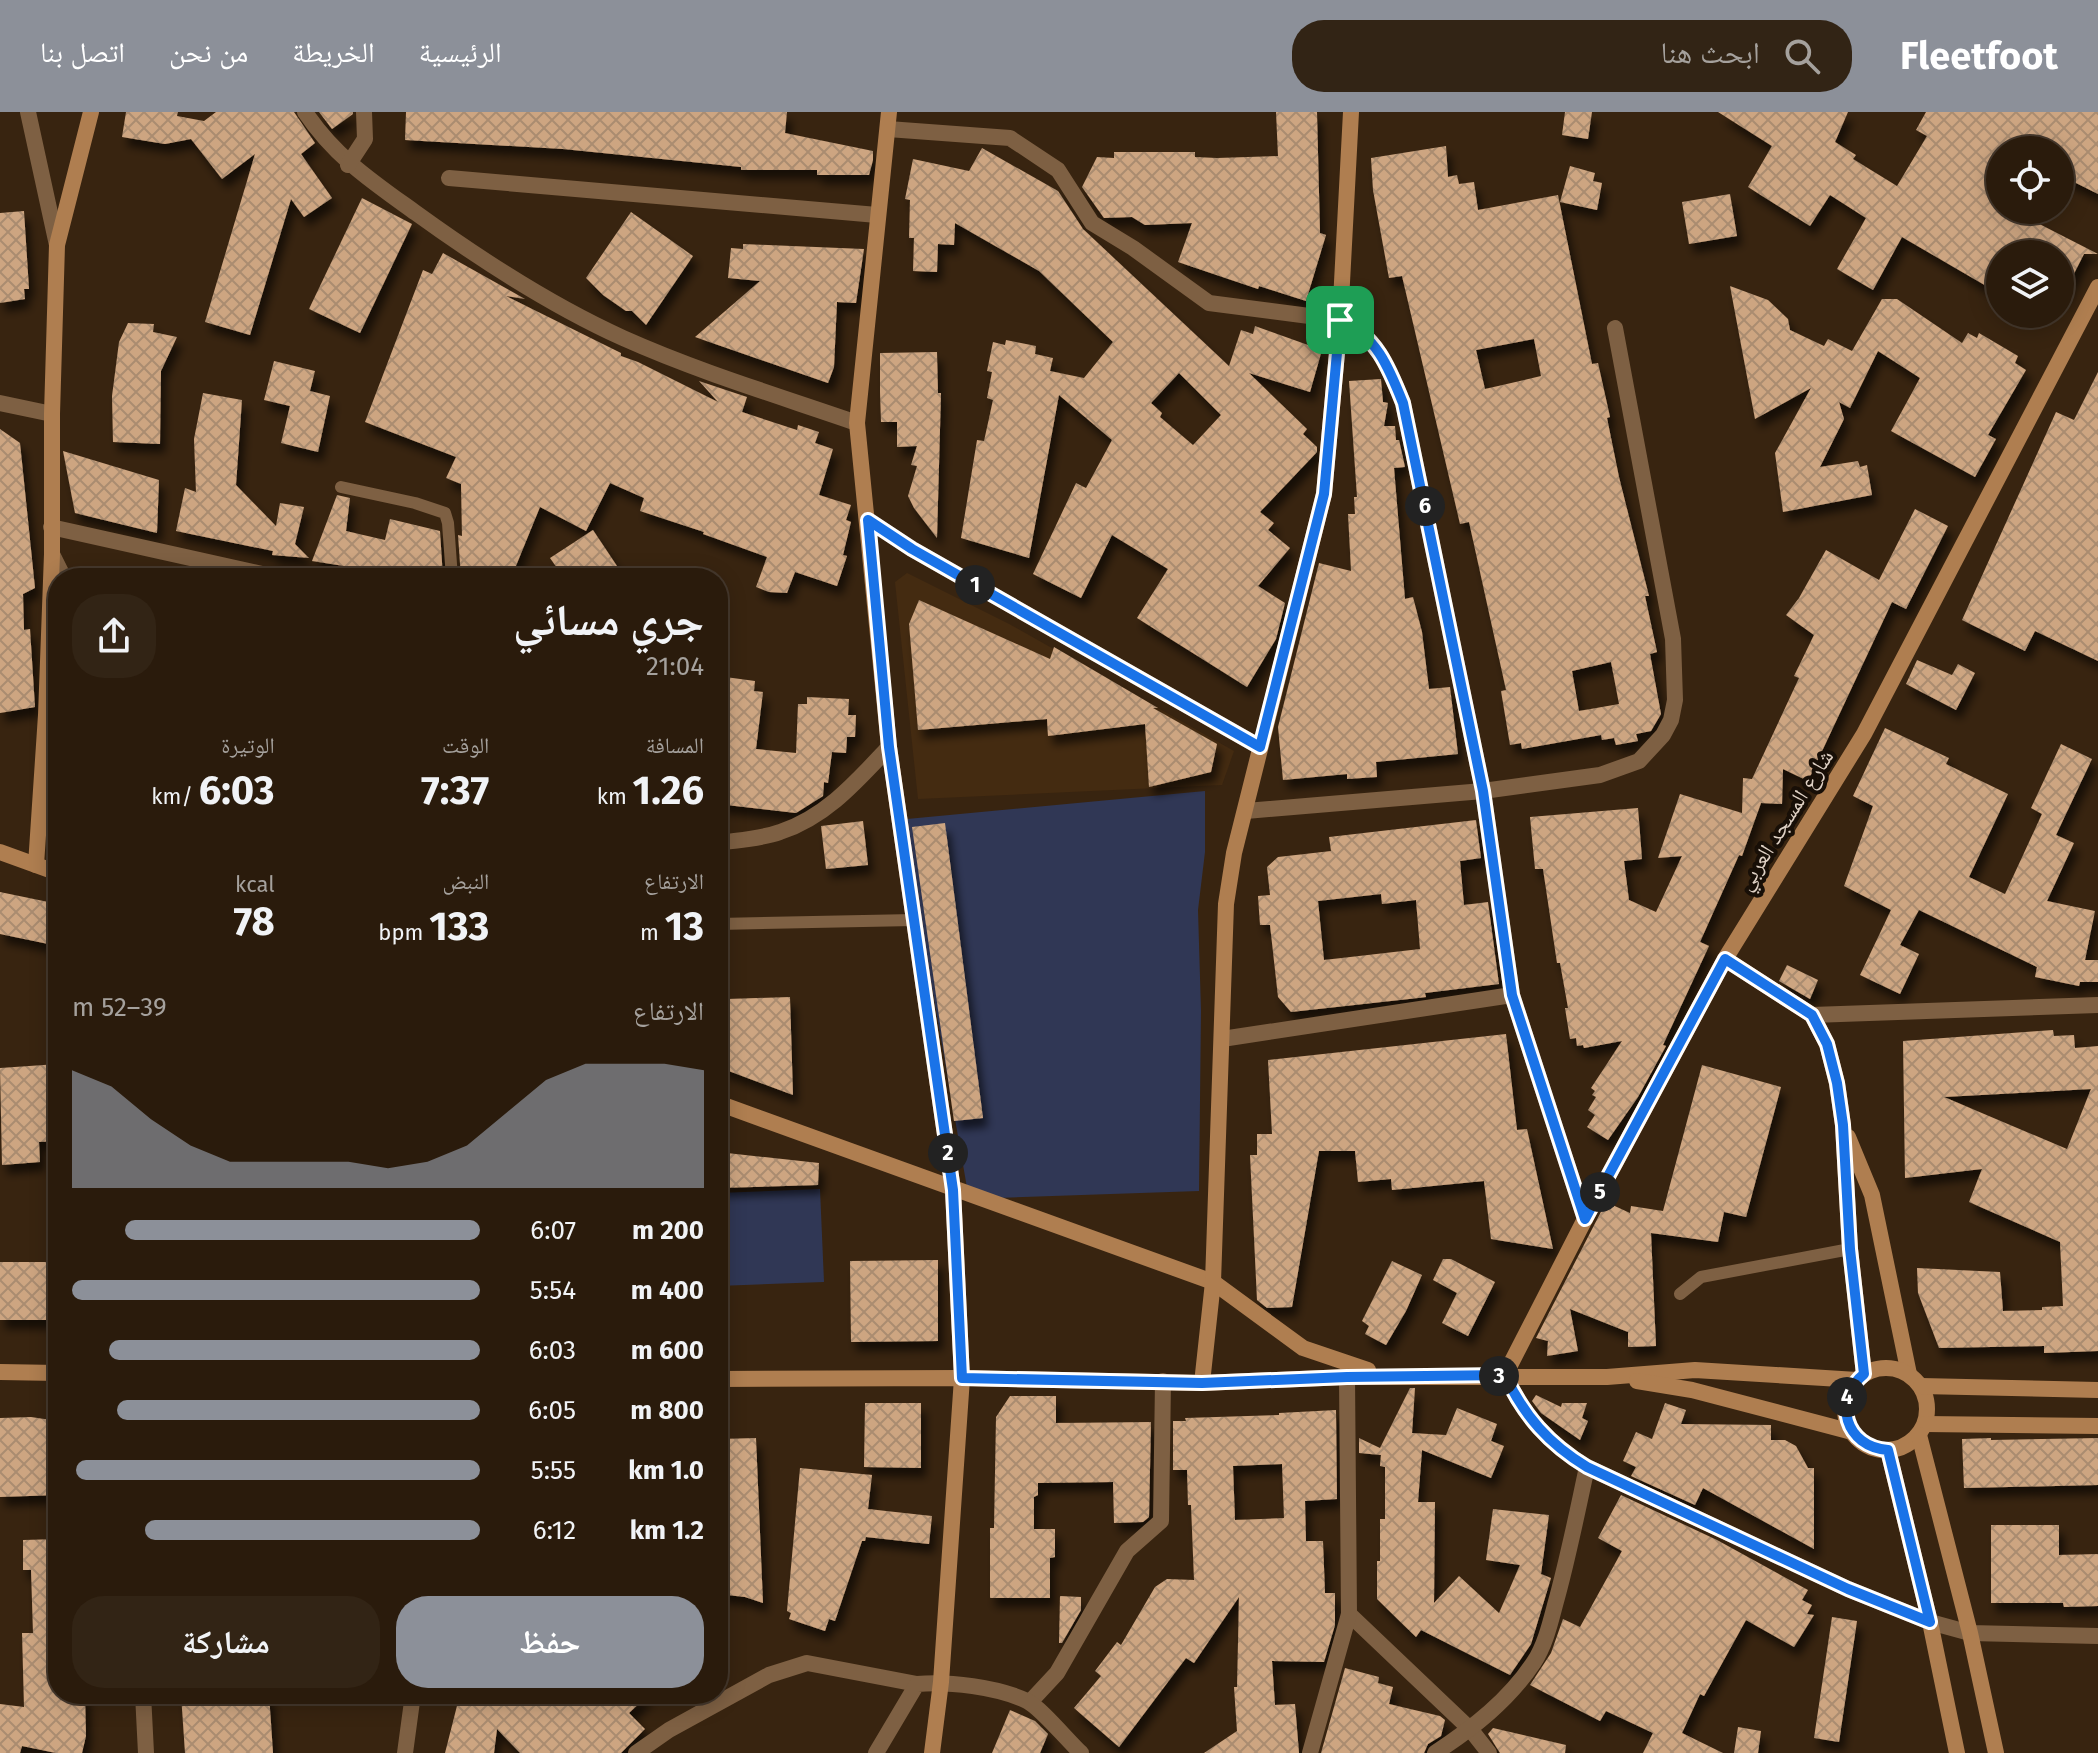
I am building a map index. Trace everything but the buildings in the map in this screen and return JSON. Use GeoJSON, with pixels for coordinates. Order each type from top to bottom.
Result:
{"type":"FeatureCollection","features":[{"type":"Feature","properties":{"kind":"street"},"geometry":{"type":"LineString","coordinates":[[28,112],[57,245]]}},
{"type":"Feature","properties":{"kind":"street"},"geometry":{"type":"LineString","coordinates":[[51,568],[57,245],[91,112]]}},
{"type":"Feature","properties":{"kind":"street"},"geometry":{"type":"LineString","coordinates":[[305,112],[348,165],[446,235],[545,299],[681,363],[857,423]]}},
{"type":"Feature","properties":{"kind":"street"},"geometry":{"type":"LineString","coordinates":[[348,165],[365,139],[364,112]]}},
{"type":"Feature","properties":{"kind":"street"},"geometry":{"type":"LineString","coordinates":[[1202,1383],[1213,1282],[1226,904],[1234,853],[1324,494],[1340,320],[1351,112]]}},
{"type":"Feature","properties":{"kind":"street"},"geometry":{"type":"LineString","coordinates":[[932,1753],[941,1682],[962,1378],[953,1190],[889,747],[857,423],[888,120],[1010,138],[1058,170],[1092,223],[1133,248],[1209,303],[1340,320],[1355,326],[1375,345],[1403,403],[1483,791],[1512,995],[1585,1219]]}},
{"type":"Feature","properties":{"kind":"street"},"geometry":{"type":"LineString","coordinates":[[449,178],[877,215]]}},
{"type":"Feature","properties":{"kind":"street","name":"شارع المسجد العربي"},"geometry":{"type":"LineString","coordinates":[[1505,1375],[1725,959],[1864,734],[2098,287]]}},
{"type":"Feature","properties":{"kind":"street"},"geometry":{"type":"LineString","coordinates":[[1246,811],[1483,791],[1600,775],[1639,761],[1663,735],[1671,720],[1675,700],[1673,639],[1615,328]]}},
{"type":"Feature","properties":{"kind":"street"},"geometry":{"type":"LineString","coordinates":[[0,403],[52,414]]}},
{"type":"Feature","properties":{"kind":"street"},"geometry":{"type":"LineString","coordinates":[[868,520],[912,549],[1260,747]]}},
{"type":"Feature","properties":{"kind":"street"},"geometry":{"type":"LineString","coordinates":[[51,527],[235,568]]}},
{"type":"Feature","properties":{"kind":"street"},"geometry":{"type":"LineString","coordinates":[[52,554],[59,568]]}},
{"type":"Feature","properties":{"kind":"street"},"geometry":{"type":"LineString","coordinates":[[36,865],[48,661]]}},
{"type":"Feature","properties":{"kind":"street"},"geometry":{"type":"LineString","coordinates":[[728,841],[779,833],[807,821],[850,789],[889,747]]}},
{"type":"Feature","properties":{"kind":"street"},"geometry":{"type":"LineString","coordinates":[[0,852],[48,869]]}},
{"type":"Feature","properties":{"kind":"street"},"geometry":{"type":"LineString","coordinates":[[1725,959],[1812,1015],[1824,1035],[1833,1063],[1843,1125],[1860,1377],[1850,1389],[1845,1411],[1852,1432]]}},
{"type":"Feature","properties":{"kind":"street"},"geometry":{"type":"LineString","coordinates":[[1222,1039],[1512,995]]}},
{"type":"Feature","properties":{"kind":"street"},"geometry":{"type":"LineString","coordinates":[[1812,1015],[2098,1005]]}},
{"type":"Feature","properties":{"kind":"street"},"geometry":{"type":"LineString","coordinates":[[728,1107],[1213,1282],[1303,1348],[1358,1368],[1397,1377]]}},
{"type":"Feature","properties":{"kind":"street"},"geometry":{"type":"LineString","coordinates":[[1843,1125],[1872,1195],[1915,1380],[1928,1412],[1922,1430],[1996,1753]]}},
{"type":"Feature","properties":{"kind":"street"},"geometry":{"type":"LineString","coordinates":[[728,1379],[962,1378],[1202,1383],[1347,1377],[1607,1377],[1695,1370],[1860,1377],[1887,1367],[1915,1380],[2098,1390]]}},
{"type":"Feature","properties":{"kind":"street"},"geometry":{"type":"LineString","coordinates":[[0,1372],[48,1373]]}},
{"type":"Feature","properties":{"kind":"street"},"geometry":{"type":"LineString","coordinates":[[1505,1375],[1525,1412],[1538,1428],[1552,1443],[1587,1467],[1848,1589],[1930,1622],[1970,1633],[2098,1636]]}},
{"type":"Feature","properties":{"kind":"street"},"geometry":{"type":"LineString","coordinates":[[1310,1753],[1349,1614],[1347,1377]]}},
{"type":"Feature","properties":{"kind":"street"},"geometry":{"type":"LineString","coordinates":[[1607,1377],[1692,1390],[1852,1432],[1868,1446],[1888,1450],[1899,1448],[1922,1430],[2098,1426]]}},
{"type":"Feature","properties":{"kind":"street"},"geometry":{"type":"LineString","coordinates":[[1030,1702],[1057,1673],[1127,1551],[1161,1521],[1163,1381]]}},
{"type":"Feature","properties":{"kind":"street"},"geometry":{"type":"LineString","coordinates":[[1888,1450],[1930,1622],[1957,1753]]}},
{"type":"Feature","properties":{"kind":"street"},"geometry":{"type":"LineString","coordinates":[[1435,1753],[1471,1730],[1498,1705],[1534,1661],[1548,1631],[1567,1564],[1587,1467]]}},
{"type":"Feature","properties":{"kind":"street"},"geometry":{"type":"LineString","coordinates":[[1349,1614],[1471,1730],[1489,1753]]}},
{"type":"Feature","properties":{"kind":"street"},"geometry":{"type":"LineString","coordinates":[[728,1698],[769,1675],[807,1663],[917,1684],[941,1682],[1030,1702],[1081,1753]]}},
{"type":"Feature","properties":{"kind":"street"},"geometry":{"type":"LineString","coordinates":[[876,1753],[917,1684]]}},
{"type":"Feature","properties":{"kind":"street"},"geometry":{"type":"LineString","coordinates":[[144,1704],[146,1753]]}},
{"type":"Feature","properties":{"kind":"street"},"geometry":{"type":"LineString","coordinates":[[405,1753],[412,1704]]}},
{"type":"Feature","properties":{"kind":"street"},"geometry":{"type":"LineString","coordinates":[[636,1753],[669,1730],[716,1704]]}},
{"type":"Feature","properties":{"kind":"lane"},"geometry":{"type":"LineString","coordinates":[[341,487],[415,503],[445,513],[451,568]]}},
{"type":"Feature","properties":{"kind":"lane"},"geometry":{"type":"LineString","coordinates":[[728,924],[914,920]]}},
{"type":"Feature","properties":{"kind":"lane"},"geometry":{"type":"LineString","coordinates":[[1680,1294],[1701,1277],[1850,1249]]}},
{"type":"Feature","properties":{"kind":"shaded area"},"geometry":{"type":"Polygon","coordinates":[[[907,573],[1011,625],[1234,751],[1222,785],[918,799],[895,582],[907,573]]]}},
{"type":"Feature","properties":{"kind":"shaded area"},"geometry":{"type":"Polygon","coordinates":[[[1205,791],[1205,852],[1198,910],[1201,1011],[1199,1191],[969,1199],[916,896],[907,819],[1205,791]]]}},
{"type":"Feature","properties":{"kind":"shaded area"},"geometry":{"type":"Polygon","coordinates":[[[820,1189],[824,1282],[728,1286],[728,1193],[820,1189]]]}},
{"type":"Feature","properties":{"kind":"route"},"geometry":{"type":"LineString","coordinates":[[1340,320],[1355,326],[1375,345],[1403,403],[1483,791],[1512,995],[1585,1219],[1725,959],[1812,1015],[1824,1035],[1833,1063],[1843,1125],[1850,1249],[1864,1374],[1850,1389],[1846,1400],[1847,1422],[1859,1440],[1877,1450],[1888,1450],[1930,1622],[1767,1553],[1587,1467],[1552,1443],[1538,1428],[1525,1412],[1505,1375],[1202,1383],[962,1378],[953,1190],[889,747],[868,520],[912,549],[1260,747],[1324,494],[1340,320]]}}]}
